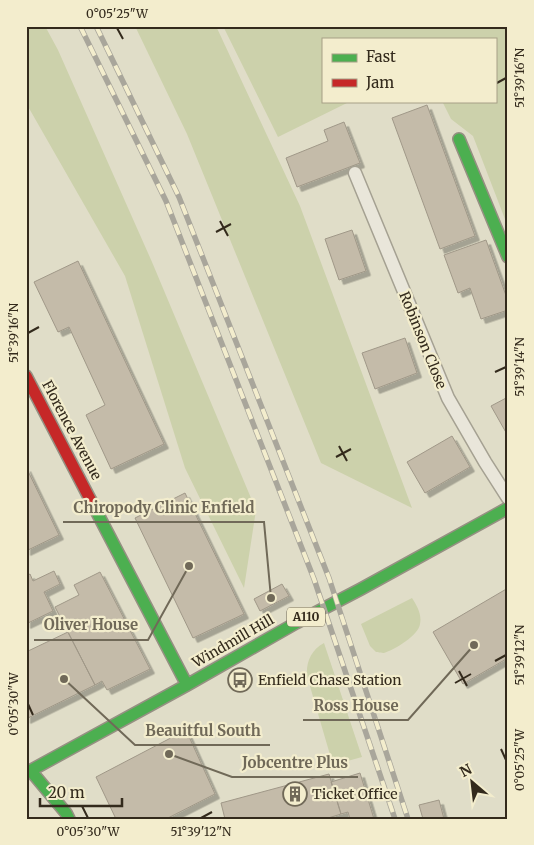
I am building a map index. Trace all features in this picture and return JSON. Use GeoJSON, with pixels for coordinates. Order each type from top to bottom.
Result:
{"type":"FeatureCollection","features":[{"type":"Feature","properties":{"kind":"street"},"geometry":{"type":"LineString","coordinates":[[459,138],[508,257]]}},
{"type":"Feature","properties":{"kind":"street","name":"Florence Avenue"},"geometry":{"type":"LineString","coordinates":[[26,376],[187,685]]}},
{"type":"Feature","properties":{"kind":"street","name":"Windmill Hill"},"geometry":{"type":"LineString","coordinates":[[28,772],[508,508]]}},
{"type":"Feature","properties":{"kind":"street"},"geometry":{"type":"LineString","coordinates":[[28,772],[66,813],[69,819]]}},
{"type":"Feature","properties":{"kind":"lane","name":"Robinson Close"},"geometry":{"type":"LineString","coordinates":[[355,173],[448,398],[508,498]]}},
{"type":"Feature","properties":{"kind":"green space"},"geometry":{"type":"Polygon","coordinates":[[[26,26],[45,26],[58,50],[152,262],[256,510],[244,588],[185,468],[125,276],[26,103],[26,26]]]}},
{"type":"Feature","properties":{"kind":"green space"},"geometry":{"type":"Polygon","coordinates":[[[135,26],[216,26],[300,206],[412,508],[321,463],[187,134],[135,26]]]}},
{"type":"Feature","properties":{"kind":"green space"},"geometry":{"type":"Polygon","coordinates":[[[223,26],[508,26],[508,227],[473,136],[451,119],[442,102],[496,102],[496,38],[322,38],[322,102],[349,102],[278,137],[223,26]]]}},
{"type":"Feature","properties":{"kind":"green space"},"geometry":{"type":"Polygon","coordinates":[[[412,598],[420,613],[419,628],[411,637],[394,649],[384,653],[376,652],[370,646],[361,624],[412,598]]]}},
{"type":"Feature","properties":{"kind":"green space"},"geometry":{"type":"Polygon","coordinates":[[[324,643],[362,757],[333,765],[307,676],[307,666],[310,657],[324,643]]]}},
{"type":"Feature","properties":{"kind":"building"},"geometry":{"type":"Polygon","coordinates":[[[427,105],[475,236],[440,249],[392,118],[427,105]]]}},
{"type":"Feature","properties":{"kind":"building"},"geometry":{"type":"Polygon","coordinates":[[[344,122],[360,163],[297,187],[286,158],[328,141],[324,130],[344,122]]]}},
{"type":"Feature","properties":{"kind":"building"},"geometry":{"type":"Polygon","coordinates":[[[352,230],[366,271],[339,280],[325,239],[352,230]]]}},
{"type":"Feature","properties":{"kind":"building"},"geometry":{"type":"Polygon","coordinates":[[[486,240],[508,301],[508,310],[481,319],[470,288],[458,293],[444,255],[486,240]]]}},
{"type":"Feature","properties":{"kind":"building"},"geometry":{"type":"Polygon","coordinates":[[[78,261],[164,444],[111,469],[86,415],[105,405],[69,327],[58,332],[34,282],[78,261]]]}},
{"type":"Feature","properties":{"kind":"building"},"geometry":{"type":"Polygon","coordinates":[[[405,338],[417,373],[375,389],[362,353],[405,338]]]}},
{"type":"Feature","properties":{"kind":"building"},"geometry":{"type":"Polygon","coordinates":[[[508,397],[508,436],[491,406],[508,397]]]}},
{"type":"Feature","properties":{"kind":"building"},"geometry":{"type":"Polygon","coordinates":[[[452,436],[470,467],[425,493],[407,462],[452,436]]]}},
{"type":"Feature","properties":{"kind":"building"},"geometry":{"type":"Polygon","coordinates":[[[26,467],[59,535],[26,551],[26,467]]]}},
{"type":"Feature","properties":{"kind":"building"},"geometry":{"type":"Polygon","coordinates":[[[185,493],[244,614],[193,638],[135,518],[185,493]]]}},
{"type":"Feature","properties":{"kind":"building"},"geometry":{"type":"Polygon","coordinates":[[[54,571],[60,584],[44,592],[53,611],[26,624],[26,576],[30,574],[33,581],[54,571]]]}},
{"type":"Feature","properties":{"kind":"building"},"geometry":{"type":"Polygon","coordinates":[[[100,572],[150,669],[107,690],[102,681],[95,685],[55,607],[79,595],[74,585],[100,572]]]}},
{"type":"Feature","properties":{"kind":"building"},"geometry":{"type":"Polygon","coordinates":[[[282,584],[289,596],[260,611],[254,599],[282,584]]]}},
{"type":"Feature","properties":{"kind":"building"},"geometry":{"type":"Polygon","coordinates":[[[508,588],[508,658],[463,684],[433,632],[508,588]]]}},
{"type":"Feature","properties":{"kind":"building"},"geometry":{"type":"Polygon","coordinates":[[[68,632],[95,685],[26,719],[26,652],[68,632]]]}},
{"type":"Feature","properties":{"kind":"building"},"geometry":{"type":"Polygon","coordinates":[[[186,730],[215,794],[166,819],[116,819],[96,777],[186,730]]]}},
{"type":"Feature","properties":{"kind":"building"},"geometry":{"type":"Polygon","coordinates":[[[360,773],[374,819],[350,819],[348,812],[341,814],[331,782],[360,773]]]}},
{"type":"Feature","properties":{"kind":"building","name":"Ticket Office"},"geometry":{"type":"Polygon","coordinates":[[[329,774],[341,814],[325,819],[225,819],[221,803],[329,774]]]}},
{"type":"Feature","properties":{"kind":"building"},"geometry":{"type":"Polygon","coordinates":[[[439,800],[444,819],[423,819],[419,805],[439,800]]]}},
{"type":"Feature","properties":{"kind":"railway"},"geometry":{"type":"LineString","coordinates":[[80,26],[166,201],[314,579],[395,819]]}},
{"type":"Feature","properties":{"kind":"railway"},"geometry":{"type":"LineString","coordinates":[[96,26],[179,197],[329,578],[408,819]]}},
{"type":"Feature","properties":{"kind":"traffic: fast"},"geometry":{"type":"LineString","coordinates":[[459,139],[508,257]]}},
{"type":"Feature","properties":{"kind":"traffic: fast"},"geometry":{"type":"LineString","coordinates":[[91,501],[187,685]]}},
{"type":"Feature","properties":{"kind":"traffic: fast"},"geometry":{"type":"LineString","coordinates":[[26,773],[508,508]]}},
{"type":"Feature","properties":{"kind":"traffic: fast"},"geometry":{"type":"LineString","coordinates":[[31,771],[69,819]]}},
{"type":"Feature","properties":{"kind":"traffic: jam"},"geometry":{"type":"LineString","coordinates":[[26,376],[91,501]]}},
{"type":"Feature","properties":{"kind":"place","name":"Oliver House"},"geometry":{"type":"Point","coordinates":[189,566]}},
{"type":"Feature","properties":{"kind":"place","name":"Chiropody Clinic Enfield"},"geometry":{"type":"Point","coordinates":[271,598]}},
{"type":"Feature","properties":{"kind":"place","name":"Ross House"},"geometry":{"type":"Point","coordinates":[474,645]}},
{"type":"Feature","properties":{"kind":"place","name":"Beauitful South"},"geometry":{"type":"Point","coordinates":[64,679]}},
{"type":"Feature","properties":{"kind":"place","name":"Enfield Chase Station"},"geometry":{"type":"Point","coordinates":[240,680]}},
{"type":"Feature","properties":{"kind":"place","name":"Jobcentre Plus"},"geometry":{"type":"Point","coordinates":[169,754]}},
{"type":"Feature","properties":{"kind":"place","name":"Ticket Office"},"geometry":{"type":"Point","coordinates":[295,794]}}]}
